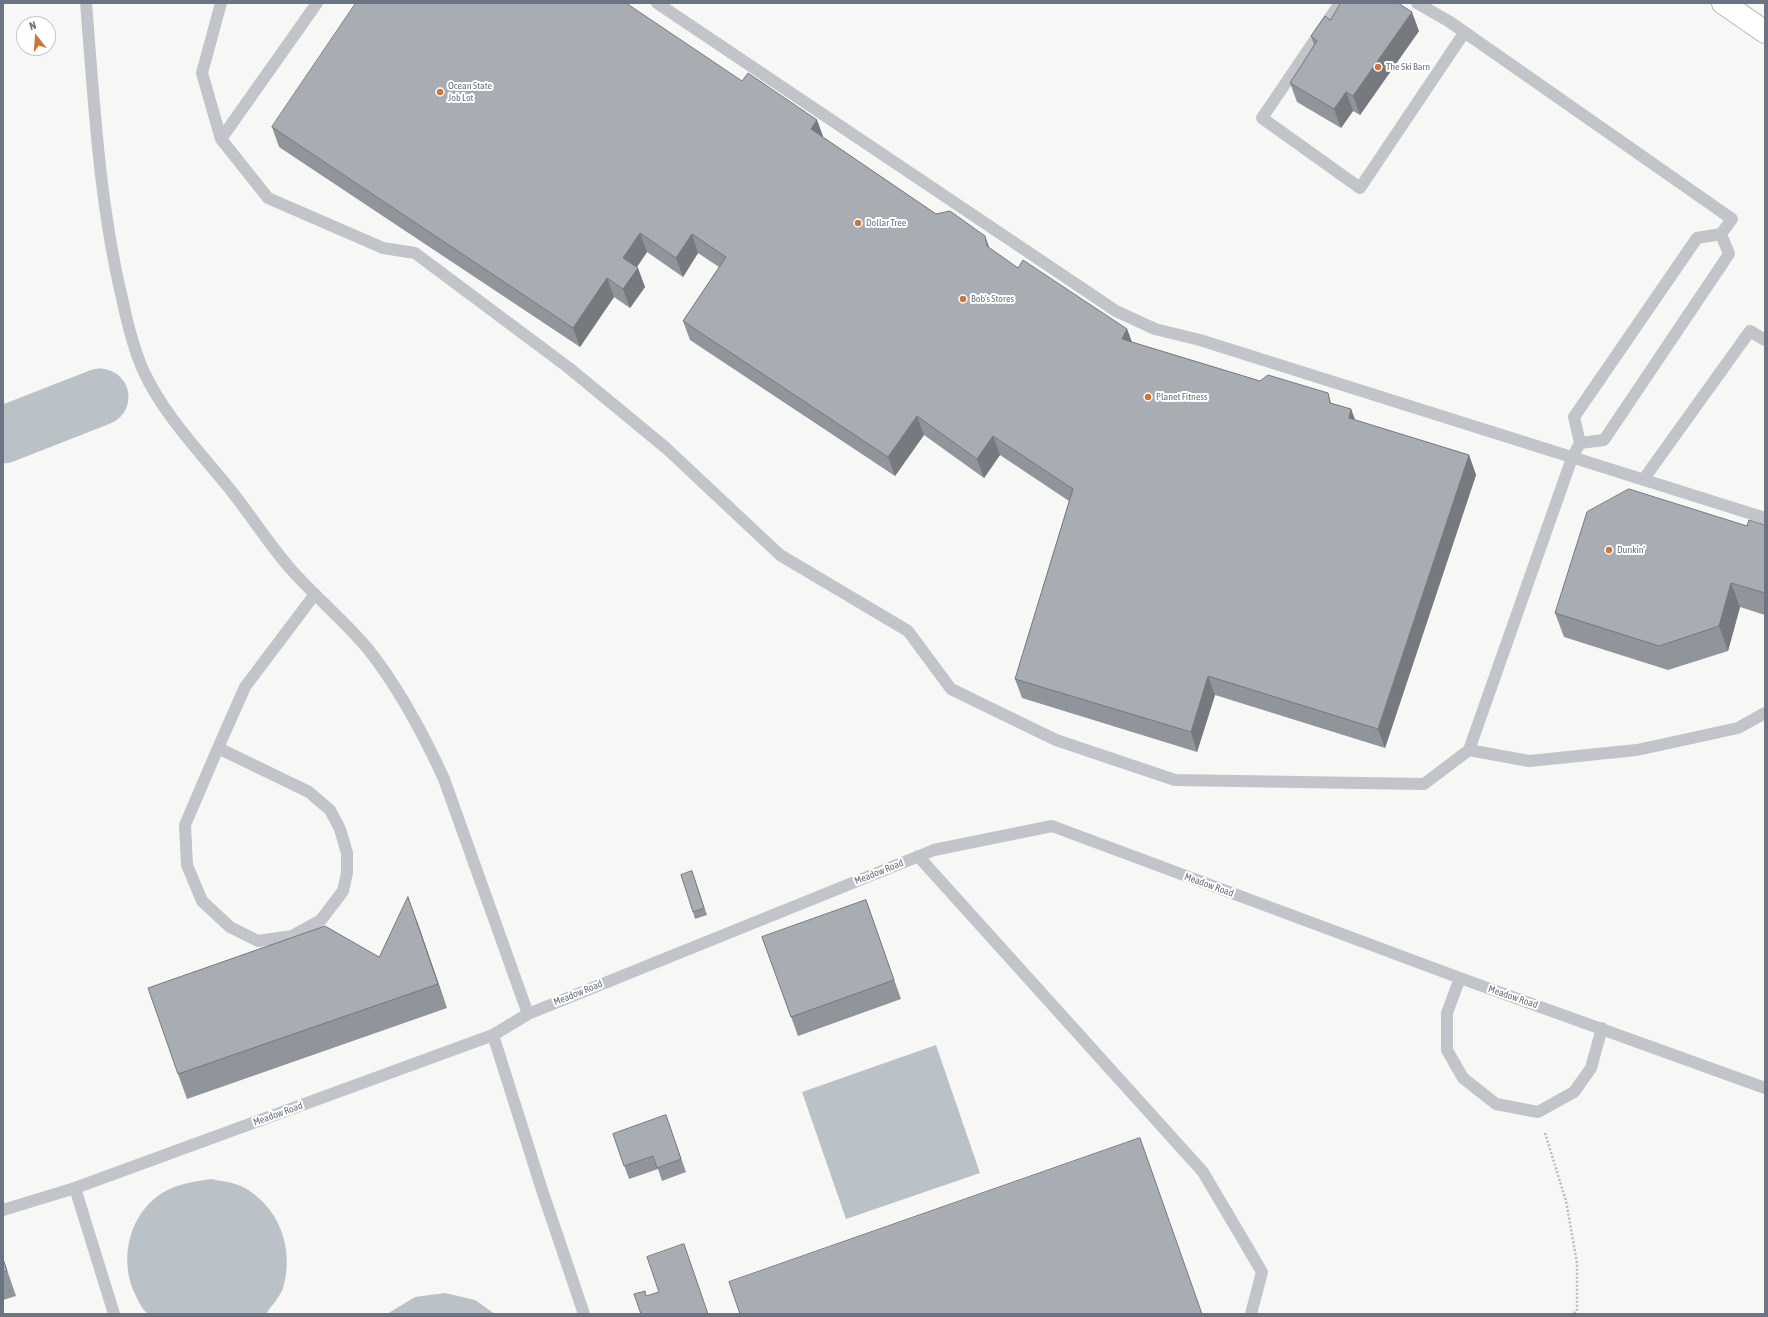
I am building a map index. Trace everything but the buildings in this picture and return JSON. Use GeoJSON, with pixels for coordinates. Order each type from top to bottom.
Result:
{"type":"FeatureCollection","features":[{"type":"Feature","properties":{"kind":"main road"},"geometry":{"type":"LineString","coordinates":[[1723,3],[1765,32]]}},
{"type":"Feature","properties":{"kind":"lane"},"geometry":{"type":"LineString","coordinates":[[86,3],[101,170],[109,235],[124,307],[140,363],[152,387],[193,444],[288,566],[342,620],[368,649],[391,681],[430,749],[444,779],[528,1014]]}},
{"type":"Feature","properties":{"kind":"lane"},"geometry":{"type":"LineString","coordinates":[[221,3],[202,72],[221,139],[268,198],[384,248],[415,253],[569,368],[666,448],[780,555],[908,631],[951,689],[1056,740],[1175,780],[1424,784],[1469,750],[1572,458],[1580,443],[1574,417],[1697,238],[1721,234],[1732,219],[1464,32],[1417,3]]}},
{"type":"Feature","properties":{"kind":"lane"},"geometry":{"type":"LineString","coordinates":[[221,139],[317,3]]}},
{"type":"Feature","properties":{"kind":"lane"},"geometry":{"type":"LineString","coordinates":[[657,3],[1116,310],[1155,329],[1200,340],[1765,518]]}},
{"type":"Feature","properties":{"kind":"lane"},"geometry":{"type":"LineString","coordinates":[[1340,3],[1262,118],[1360,188],[1464,32]]}},
{"type":"Feature","properties":{"kind":"lane"},"geometry":{"type":"LineString","coordinates":[[1580,443],[1604,440],[1729,254],[1721,234]]}},
{"type":"Feature","properties":{"kind":"lane"},"geometry":{"type":"LineString","coordinates":[[1643,480],[1750,331],[1765,340]]}},
{"type":"Feature","properties":{"kind":"lane"},"geometry":{"type":"LineString","coordinates":[[218,748],[309,792],[330,810],[340,829],[347,860],[347,873],[343,890],[321,920],[292,936],[258,941],[230,927],[202,901],[187,865],[185,825],[218,748],[245,687],[315,594]]}},
{"type":"Feature","properties":{"kind":"lane"},"geometry":{"type":"LineString","coordinates":[[1469,750],[1529,761],[1637,750],[1738,728],[1765,713]]}},
{"type":"Feature","properties":{"kind":"lane","name":"Meadow Road"},"geometry":{"type":"LineString","coordinates":[[3,1210],[75,1188],[493,1035],[528,1014],[934,850],[1052,826],[1460,978],[1765,1088]]}},
{"type":"Feature","properties":{"kind":"lane"},"geometry":{"type":"LineString","coordinates":[[918,856],[1203,1172],[1262,1272],[1251,1314]]}},
{"type":"Feature","properties":{"kind":"lane"},"geometry":{"type":"LineString","coordinates":[[1460,978],[1447,1013],[1447,1050],[1463,1078],[1496,1104],[1538,1112],[1574,1092],[1591,1068],[1602,1028]]}},
{"type":"Feature","properties":{"kind":"lane"},"geometry":{"type":"LineString","coordinates":[[493,1035],[539,1183],[584,1314]]}},
{"type":"Feature","properties":{"kind":"lane"},"geometry":{"type":"LineString","coordinates":[[75,1188],[114,1314]]}},
{"type":"Feature","properties":{"kind":"path"},"geometry":{"type":"LineString","coordinates":[[1538,1112],[1566,1200],[1577,1263],[1577,1311],[1572,1314]]}},
{"type":"Feature","properties":{"kind":"shaded area"},"geometry":{"type":"Polygon","coordinates":[[[936,1045],[980,1173],[846,1219],[802,1092],[936,1045]]]}},
{"type":"Feature","properties":{"kind":"shaded area"},"geometry":{"type":"Polygon","coordinates":[[[211,1179],[241,1186],[254,1194],[265,1204],[274,1216],[281,1230],[287,1258],[286,1273],[282,1291],[266,1314],[148,1314],[142,1307],[130,1282],[127,1256],[132,1231],[145,1208],[160,1194],[174,1187],[211,1179]]]}},
{"type":"Feature","properties":{"kind":"shaded area"},"geometry":{"type":"Polygon","coordinates":[[[445,1293],[475,1300],[495,1314],[387,1314],[415,1297],[445,1293]]]}},
{"type":"Feature","properties":{"kind":"waterway"},"geometry":{"type":"LineString","coordinates":[[3,435],[100,397]]}},
{"type":"Feature","properties":{"kind":"place","name":"The Ski Barn"},"geometry":{"type":"Point","coordinates":[1378,67]}},
{"type":"Feature","properties":{"kind":"place","name":"Ocean State Job Lot"},"geometry":{"type":"Point","coordinates":[440,92]}},
{"type":"Feature","properties":{"kind":"place","name":"Dollar Tree"},"geometry":{"type":"Point","coordinates":[858,223]}},
{"type":"Feature","properties":{"kind":"place","name":"Bob's Stores"},"geometry":{"type":"Point","coordinates":[963,299]}},
{"type":"Feature","properties":{"kind":"place","name":"Planet Fitness"},"geometry":{"type":"Point","coordinates":[1148,397]}},
{"type":"Feature","properties":{"kind":"place","name":"Dunkin'"},"geometry":{"type":"Point","coordinates":[1609,550]}}]}
